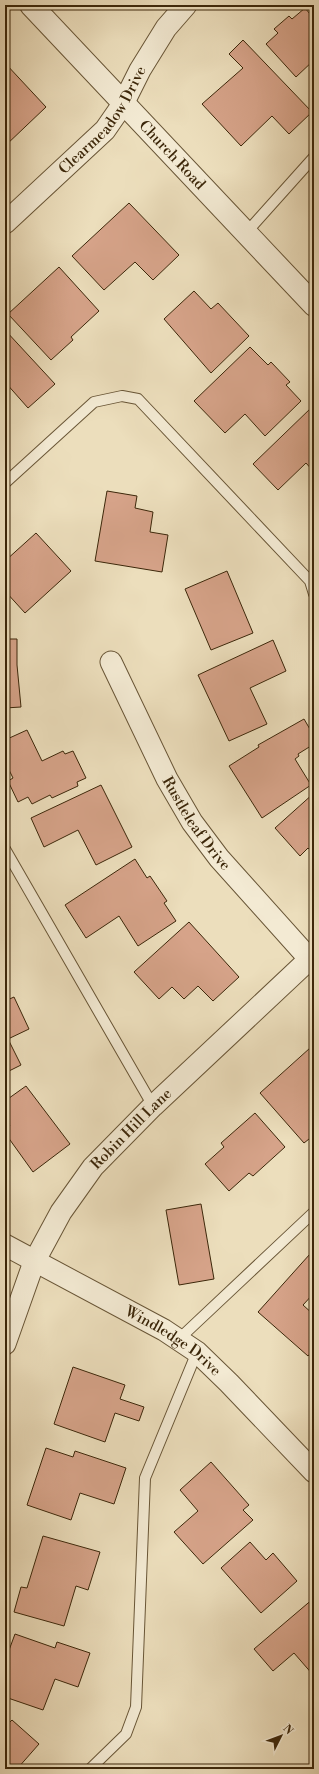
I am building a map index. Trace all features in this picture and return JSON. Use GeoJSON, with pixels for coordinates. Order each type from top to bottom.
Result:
{"type":"FeatureCollection","features":[{"type":"Feature","properties":{"kind":"street","name":"Church Road"},"geometry":{"type":"LineString","coordinates":[[31,5],[314,305]]}},
{"type":"Feature","properties":{"kind":"street","name":"Clearmeadow Drive"},"geometry":{"type":"LineString","coordinates":[[5,223],[105,130],[123,104],[140,70],[166,28],[186,5]]}},
{"type":"Feature","properties":{"kind":"street","name":"Rustleleaf Drive"},"geometry":{"type":"LineString","coordinates":[[111,662],[167,779],[192,822],[219,858],[313,960]]}},
{"type":"Feature","properties":{"kind":"street","name":"Robin Hill Lane"},"geometry":{"type":"LineString","coordinates":[[5,1344],[34,1262],[61,1212],[93,1167],[153,1106],[313,960]]}},
{"type":"Feature","properties":{"kind":"street","name":"Windledge Drive"},"geometry":{"type":"LineString","coordinates":[[5,1245],[34,1262],[164,1330],[197,1352],[229,1383],[314,1472]]}},
{"type":"Feature","properties":{"kind":"lane"},"geometry":{"type":"LineString","coordinates":[[246,233],[314,157]]}},
{"type":"Feature","properties":{"kind":"lane"},"geometry":{"type":"LineString","coordinates":[[5,483],[94,402],[122,396],[138,399],[310,581],[314,594]]}},
{"type":"Feature","properties":{"kind":"lane"},"geometry":{"type":"LineString","coordinates":[[5,849],[153,1106]]}},
{"type":"Feature","properties":{"kind":"lane"},"geometry":{"type":"LineString","coordinates":[[179,1339],[314,1213]]}},
{"type":"Feature","properties":{"kind":"lane"},"geometry":{"type":"LineString","coordinates":[[90,1769],[126,1734],[136,1707],[145,1478],[197,1352]]}},
{"type":"Feature","properties":{"kind":"building"},"geometry":{"type":"Polygon","coordinates":[[[305,8],[310,14],[314,11],[314,60],[296,77],[266,44],[278,33],[274,29],[289,16],[292,19],[305,8]]]}},
{"type":"Feature","properties":{"kind":"building"},"geometry":{"type":"Polygon","coordinates":[[[243,40],[312,112],[289,134],[272,116],[241,146],[202,104],[243,68],[229,54],[243,40]]]}},
{"type":"Feature","properties":{"kind":"building"},"geometry":{"type":"Polygon","coordinates":[[[5,63],[46,107],[5,146],[5,63]]]}},
{"type":"Feature","properties":{"kind":"building"},"geometry":{"type":"Polygon","coordinates":[[[129,203],[179,255],[153,280],[135,262],[104,290],[72,256],[129,203]]]}},
{"type":"Feature","properties":{"kind":"building"},"geometry":{"type":"Polygon","coordinates":[[[59,267],[99,311],[71,337],[73,340],[51,360],[8,314],[59,267]]]}},
{"type":"Feature","properties":{"kind":"building"},"geometry":{"type":"Polygon","coordinates":[[[194,291],[211,309],[218,303],[249,336],[211,373],[164,319],[194,291]]]}},
{"type":"Feature","properties":{"kind":"building"},"geometry":{"type":"Polygon","coordinates":[[[5,330],[55,384],[28,408],[5,382],[5,330]]]}},
{"type":"Feature","properties":{"kind":"building"},"geometry":{"type":"Polygon","coordinates":[[[250,347],[268,365],[271,362],[290,382],[286,385],[301,401],[265,436],[245,414],[225,433],[194,401],[250,347]]]}},
{"type":"Feature","properties":{"kind":"building"},"geometry":{"type":"Polygon","coordinates":[[[312,407],[314,409],[314,472],[306,463],[278,490],[253,464],[312,407]]]}},
{"type":"Feature","properties":{"kind":"building"},"geometry":{"type":"Polygon","coordinates":[[[107,491],[137,496],[135,508],[153,512],[150,532],[168,535],[162,572],[95,561],[107,491]]]}},
{"type":"Feature","properties":{"kind":"building"},"geometry":{"type":"Polygon","coordinates":[[[36,533],[71,571],[25,613],[5,591],[5,561],[36,533]]]}},
{"type":"Feature","properties":{"kind":"building"},"geometry":{"type":"Polygon","coordinates":[[[227,571],[253,633],[211,650],[185,589],[227,571]]]}},
{"type":"Feature","properties":{"kind":"building"},"geometry":{"type":"Polygon","coordinates":[[[5,639],[17,639],[17,665],[21,707],[5,708],[5,639]]]}},
{"type":"Feature","properties":{"kind":"building"},"geometry":{"type":"Polygon","coordinates":[[[273,640],[286,671],[250,688],[267,724],[229,741],[198,675],[273,640]]]}},
{"type":"Feature","properties":{"kind":"building"},"geometry":{"type":"Polygon","coordinates":[[[304,719],[314,736],[314,744],[298,754],[299,756],[295,759],[311,785],[262,818],[229,766],[259,747],[258,745],[304,719]]]}},
{"type":"Feature","properties":{"kind":"building"},"geometry":{"type":"Polygon","coordinates":[[[27,730],[42,761],[63,751],[65,754],[73,751],[86,778],[77,782],[78,786],[52,798],[50,795],[32,804],[28,797],[18,802],[8,781],[13,778],[5,762],[5,740],[27,730]]]}},
{"type":"Feature","properties":{"kind":"building"},"geometry":{"type":"Polygon","coordinates":[[[101,785],[132,847],[96,865],[78,830],[44,847],[31,818],[101,785]]]}},
{"type":"Feature","properties":{"kind":"building"},"geometry":{"type":"Polygon","coordinates":[[[314,793],[314,854],[308,848],[300,856],[275,828],[314,793]]]}},
{"type":"Feature","properties":{"kind":"building"},"geometry":{"type":"Polygon","coordinates":[[[135,859],[147,878],[150,876],[167,901],[164,903],[176,921],[138,946],[119,916],[86,938],[65,905],[135,859]]]}},
{"type":"Feature","properties":{"kind":"building"},"geometry":{"type":"Polygon","coordinates":[[[189,922],[239,977],[213,1001],[198,986],[184,999],[172,987],[159,999],[134,972],[189,922]]]}},
{"type":"Feature","properties":{"kind":"building"},"geometry":{"type":"Polygon","coordinates":[[[14,997],[29,1029],[8,1039],[21,1065],[5,1073],[5,1001],[14,997]]]}},
{"type":"Feature","properties":{"kind":"building"},"geometry":{"type":"Polygon","coordinates":[[[310,1048],[314,1053],[314,1135],[304,1143],[260,1093],[310,1048]]]}},
{"type":"Feature","properties":{"kind":"building"},"geometry":{"type":"Polygon","coordinates":[[[26,1086],[70,1144],[33,1172],[5,1133],[5,1130],[10,1126],[5,1119],[5,1101],[26,1086]]]}},
{"type":"Feature","properties":{"kind":"building"},"geometry":{"type":"Polygon","coordinates":[[[255,1113],[285,1147],[253,1176],[249,1173],[229,1191],[205,1164],[224,1147],[221,1143],[255,1113]]]}},
{"type":"Feature","properties":{"kind":"building"},"geometry":{"type":"Polygon","coordinates":[[[201,1204],[214,1279],[179,1285],[166,1210],[201,1204]]]}},
{"type":"Feature","properties":{"kind":"building"},"geometry":{"type":"Polygon","coordinates":[[[310,1254],[314,1257],[314,1293],[303,1305],[314,1315],[314,1349],[308,1356],[258,1312],[310,1254]]]}},
{"type":"Feature","properties":{"kind":"building"},"geometry":{"type":"Polygon","coordinates":[[[73,1367],[125,1385],[120,1399],[144,1407],[139,1421],[115,1413],[105,1442],[54,1424],[73,1367]]]}},
{"type":"Feature","properties":{"kind":"building"},"geometry":{"type":"Polygon","coordinates":[[[46,1448],[73,1457],[75,1451],[126,1468],[114,1504],[80,1493],[71,1520],[27,1505],[46,1448]]]}},
{"type":"Feature","properties":{"kind":"building"},"geometry":{"type":"Polygon","coordinates":[[[211,1462],[249,1505],[243,1510],[253,1520],[203,1564],[174,1532],[198,1511],[180,1490],[211,1462]]]}},
{"type":"Feature","properties":{"kind":"building"},"geometry":{"type":"Polygon","coordinates":[[[43,1536],[100,1552],[88,1590],[76,1586],[64,1626],[14,1612],[21,1587],[27,1588],[43,1536]]]}},
{"type":"Feature","properties":{"kind":"building"},"geometry":{"type":"Polygon","coordinates":[[[250,1542],[266,1560],[273,1553],[297,1581],[261,1613],[221,1568],[250,1542]]]}},
{"type":"Feature","properties":{"kind":"building"},"geometry":{"type":"Polygon","coordinates":[[[314,1598],[314,1676],[294,1653],[273,1671],[254,1649],[314,1598]]]}},
{"type":"Feature","properties":{"kind":"building"},"geometry":{"type":"Polygon","coordinates":[[[15,1634],[55,1648],[57,1642],[90,1653],[78,1687],[55,1679],[43,1710],[5,1697],[5,1661],[15,1634]]]}},
{"type":"Feature","properties":{"kind":"building"},"geometry":{"type":"Polygon","coordinates":[[[12,1720],[39,1744],[17,1769],[5,1769],[5,1727],[12,1720]]]}}]}
